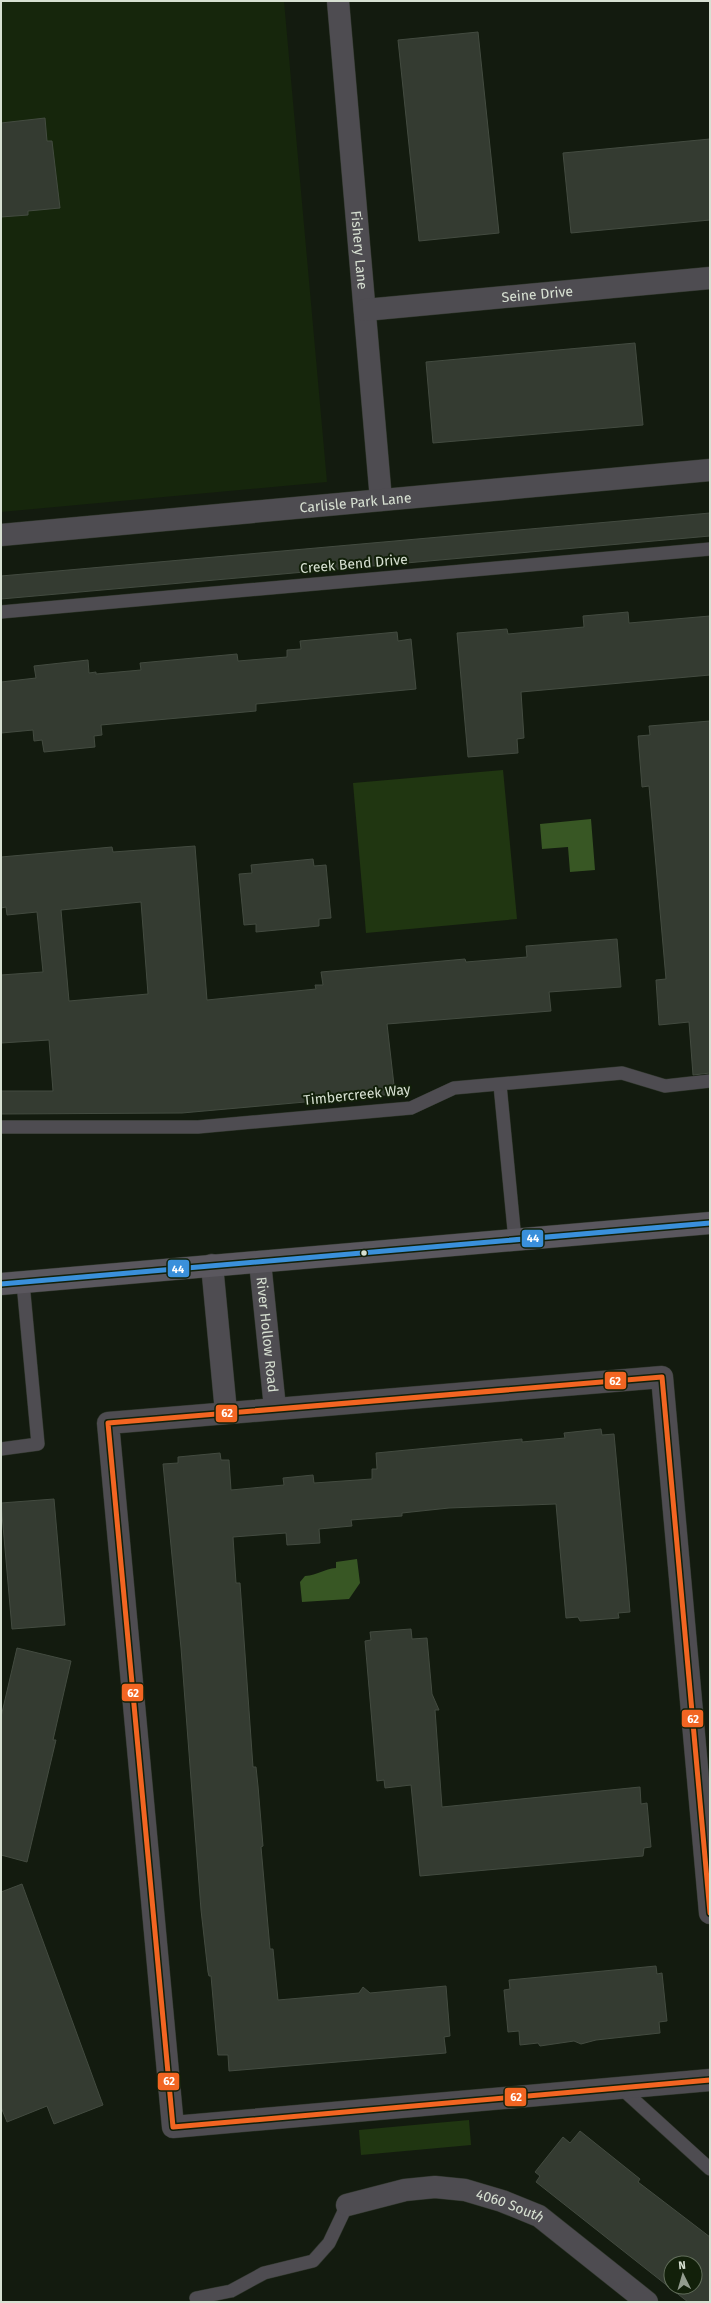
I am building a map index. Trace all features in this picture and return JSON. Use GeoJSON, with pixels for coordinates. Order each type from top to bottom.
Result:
{"type":"FeatureCollection","features":[{"type":"Feature","properties":{"kind":"main road"},"geometry":{"type":"LineString","coordinates":[[1,1284],[710,1223]]}},
{"type":"Feature","properties":{"kind":"street","name":"Fishery Lane"},"geometry":{"type":"LineString","coordinates":[[338,1],[381,500]]}},
{"type":"Feature","properties":{"kind":"street","name":"Seine Drive"},"geometry":{"type":"LineString","coordinates":[[365,310],[710,278]]}},
{"type":"Feature","properties":{"kind":"street","name":"Carlisle Park Lane"},"geometry":{"type":"LineString","coordinates":[[1,535],[710,470]]}},
{"type":"Feature","properties":{"kind":"street","name":"River Hollow Road"},"geometry":{"type":"LineString","coordinates":[[260,1262],[275,1408]]}},
{"type":"Feature","properties":{"kind":"street"},"geometry":{"type":"LineString","coordinates":[[212,1266],[226,1412]]}},
{"type":"Feature","properties":{"kind":"street","name":"River Hollow Road"},"geometry":{"type":"LineString","coordinates":[[620,2088],[173,2127],[108,1423],[662,1377],[710,1913]]}},
{"type":"Feature","properties":{"kind":"street"},"geometry":{"type":"LineString","coordinates":[[620,2088],[710,2080]]}},
{"type":"Feature","properties":{"kind":"street","name":"4060 South"},"geometry":{"type":"LineString","coordinates":[[346,2205],[405,2190],[435,2187],[465,2190],[540,2216],[648,2302]]}},
{"type":"Feature","properties":{"kind":"lane","name":"Creek Bend Drive"},"geometry":{"type":"LineString","coordinates":[[1,612],[710,548]]}},
{"type":"Feature","properties":{"kind":"lane","name":"Timbercreek Way"},"geometry":{"type":"LineString","coordinates":[[1,1127],[198,1127],[411,1108],[454,1088],[622,1073],[665,1086],[710,1082]]}},
{"type":"Feature","properties":{"kind":"lane"},"geometry":{"type":"LineString","coordinates":[[500,1084],[515,1240]]}},
{"type":"Feature","properties":{"kind":"lane"},"geometry":{"type":"LineString","coordinates":[[1,1449],[38,1444],[23,1282]]}},
{"type":"Feature","properties":{"kind":"lane"},"geometry":{"type":"LineString","coordinates":[[620,2088],[710,2169]]}},
{"type":"Feature","properties":{"kind":"lane"},"geometry":{"type":"LineString","coordinates":[[196,2298],[231,2292],[264,2273],[313,2261],[329,2243],[346,2205]]}},
{"type":"Feature","properties":{"kind":"shaded area"},"geometry":{"type":"Polygon","coordinates":[[[1,1],[284,1],[327,482],[1,512],[1,1]]]}},
{"type":"Feature","properties":{"kind":"shaded area"},"geometry":{"type":"Polygon","coordinates":[[[503,770],[517,919],[366,933],[353,783],[503,770]]]}},
{"type":"Feature","properties":{"kind":"shaded area"},"geometry":{"type":"Polygon","coordinates":[[[591,819],[595,870],[570,872],[568,847],[542,849],[540,824],[591,819]]]}},
{"type":"Feature","properties":{"kind":"shaded area"},"geometry":{"type":"Polygon","coordinates":[[[357,1559],[360,1583],[349,1599],[302,1602],[300,1582],[305,1576],[336,1568],[336,1562],[357,1559]]]}},
{"type":"Feature","properties":{"kind":"shaded area"},"geometry":{"type":"Polygon","coordinates":[[[469,2120],[471,2145],[361,2155],[359,2130],[469,2120]]]}},
{"type":"Feature","properties":{"kind":"building"},"geometry":{"type":"Polygon","coordinates":[[[478,32],[499,233],[419,241],[398,40],[478,32]]]}},
{"type":"Feature","properties":{"kind":"building"},"geometry":{"type":"Polygon","coordinates":[[[45,118],[47,141],[52,141],[60,208],[28,211],[28,215],[1,217],[1,123],[45,118]]]}},
{"type":"Feature","properties":{"kind":"building"},"geometry":{"type":"Polygon","coordinates":[[[710,139],[710,220],[571,233],[563,153],[710,139]]]}},
{"type":"Feature","properties":{"kind":"building"},"geometry":{"type":"Polygon","coordinates":[[[635,343],[643,425],[433,443],[426,362],[635,343]]]}},
{"type":"Feature","properties":{"kind":"building"},"geometry":{"type":"Polygon","coordinates":[[[710,513],[710,536],[1,599],[1,576],[710,513]]]}},
{"type":"Feature","properties":{"kind":"building"},"geometry":{"type":"Polygon","coordinates":[[[628,612],[629,623],[710,616],[710,675],[521,692],[524,738],[517,739],[518,753],[468,757],[457,633],[507,629],[508,634],[584,627],[583,616],[628,612]]]}},
{"type":"Feature","properties":{"kind":"building"},"geometry":{"type":"Polygon","coordinates":[[[397,632],[398,641],[411,639],[416,689],[256,704],[256,711],[101,725],[102,735],[94,736],[95,747],[44,752],[42,740],[34,741],[33,730],[1,733],[1,682],[36,678],[34,666],[88,660],[89,673],[96,672],[96,674],[141,670],[140,663],[237,654],[238,661],[287,657],[287,650],[301,649],[300,641],[397,632]]]}},
{"type":"Feature","properties":{"kind":"building"},"geometry":{"type":"Polygon","coordinates":[[[710,721],[710,1073],[693,1075],[689,1022],[659,1025],[656,980],[666,979],[649,786],[642,787],[638,736],[650,735],[649,726],[710,721]]]}},
{"type":"Feature","properties":{"kind":"building"},"geometry":{"type":"Polygon","coordinates":[[[195,846],[207,1000],[316,989],[315,985],[323,985],[321,972],[465,959],[466,962],[527,957],[526,946],[617,939],[621,987],[549,992],[551,1011],[387,1024],[395,1094],[182,1113],[1,1114],[1,1091],[53,1091],[49,1040],[1,1043],[1,975],[43,972],[37,912],[7,915],[6,907],[1,908],[1,857],[112,847],[113,852],[195,846]],[[141,902],[61,910],[69,1001],[148,994],[141,902]]]}},
{"type":"Feature","properties":{"kind":"building"},"geometry":{"type":"Polygon","coordinates":[[[313,859],[314,866],[326,865],[331,918],[319,919],[319,926],[256,932],[256,924],[244,925],[239,874],[252,873],[251,865],[313,859]]]}},
{"type":"Feature","properties":{"kind":"building"},"geometry":{"type":"Polygon","coordinates":[[[601,1429],[602,1435],[614,1434],[630,1612],[618,1613],[619,1618],[580,1621],[578,1617],[566,1618],[556,1504],[449,1508],[402,1513],[402,1516],[351,1520],[352,1526],[319,1529],[320,1543],[287,1545],[286,1533],[233,1537],[236,1583],[240,1583],[253,1767],[256,1767],[258,1786],[263,1846],[261,1847],[270,1949],[273,1949],[278,2000],[359,1993],[363,1987],[370,1993],[446,1986],[450,2036],[444,2037],[446,2053],[229,2071],[228,2055],[218,2055],[211,1976],[209,1976],[208,1972],[201,1910],[181,1648],[163,1464],[178,1463],[178,1457],[220,1453],[221,1460],[229,1460],[231,1490],[284,1485],[283,1478],[313,1475],[314,1483],[372,1479],[372,1469],[377,1469],[376,1453],[522,1439],[522,1442],[565,1438],[564,1433],[601,1429]]]}},
{"type":"Feature","properties":{"kind":"building"},"geometry":{"type":"Polygon","coordinates":[[[54,1499],[65,1625],[12,1629],[1,1503],[54,1499]]]}},
{"type":"Feature","properties":{"kind":"building"},"geometry":{"type":"Polygon","coordinates":[[[411,1629],[412,1639],[427,1638],[432,1694],[439,1710],[435,1710],[442,1807],[640,1787],[641,1804],[647,1803],[651,1847],[644,1848],[643,1856],[420,1876],[411,1785],[385,1788],[384,1780],[377,1781],[365,1641],[371,1640],[370,1632],[411,1629]]]}},
{"type":"Feature","properties":{"kind":"building"},"geometry":{"type":"Polygon","coordinates":[[[17,1648],[71,1661],[53,1740],[56,1740],[27,1862],[1,1855],[1,1717],[17,1648]]]}},
{"type":"Feature","properties":{"kind":"building"},"geometry":{"type":"Polygon","coordinates":[[[22,1884],[103,2105],[54,2124],[47,2106],[7,2122],[1,2107],[1,1892],[22,1884]]]}},
{"type":"Feature","properties":{"kind":"building"},"geometry":{"type":"Polygon","coordinates":[[[656,1966],[657,1974],[662,1973],[667,2021],[659,2022],[660,2033],[596,2040],[581,2044],[574,2041],[540,2046],[538,2043],[520,2045],[519,2031],[508,2032],[504,1990],[510,1989],[509,1980],[656,1966]]]}},
{"type":"Feature","properties":{"kind":"building"},"geometry":{"type":"Polygon","coordinates":[[[580,2131],[640,2179],[638,2182],[710,2237],[710,2302],[688,2302],[679,2295],[703,2295],[703,2255],[663,2255],[663,2282],[536,2182],[540,2176],[535,2172],[563,2137],[570,2143],[580,2131]]]}},
{"type":"Feature","properties":{"kind":"transit line","name":"44"},"geometry":{"type":"LineString","coordinates":[[1,1284],[710,1223]]}},
{"type":"Feature","properties":{"kind":"transit line","name":"62"},"geometry":{"type":"LineString","coordinates":[[710,1913],[662,1377],[108,1423],[173,2127],[710,2080]]}}]}
